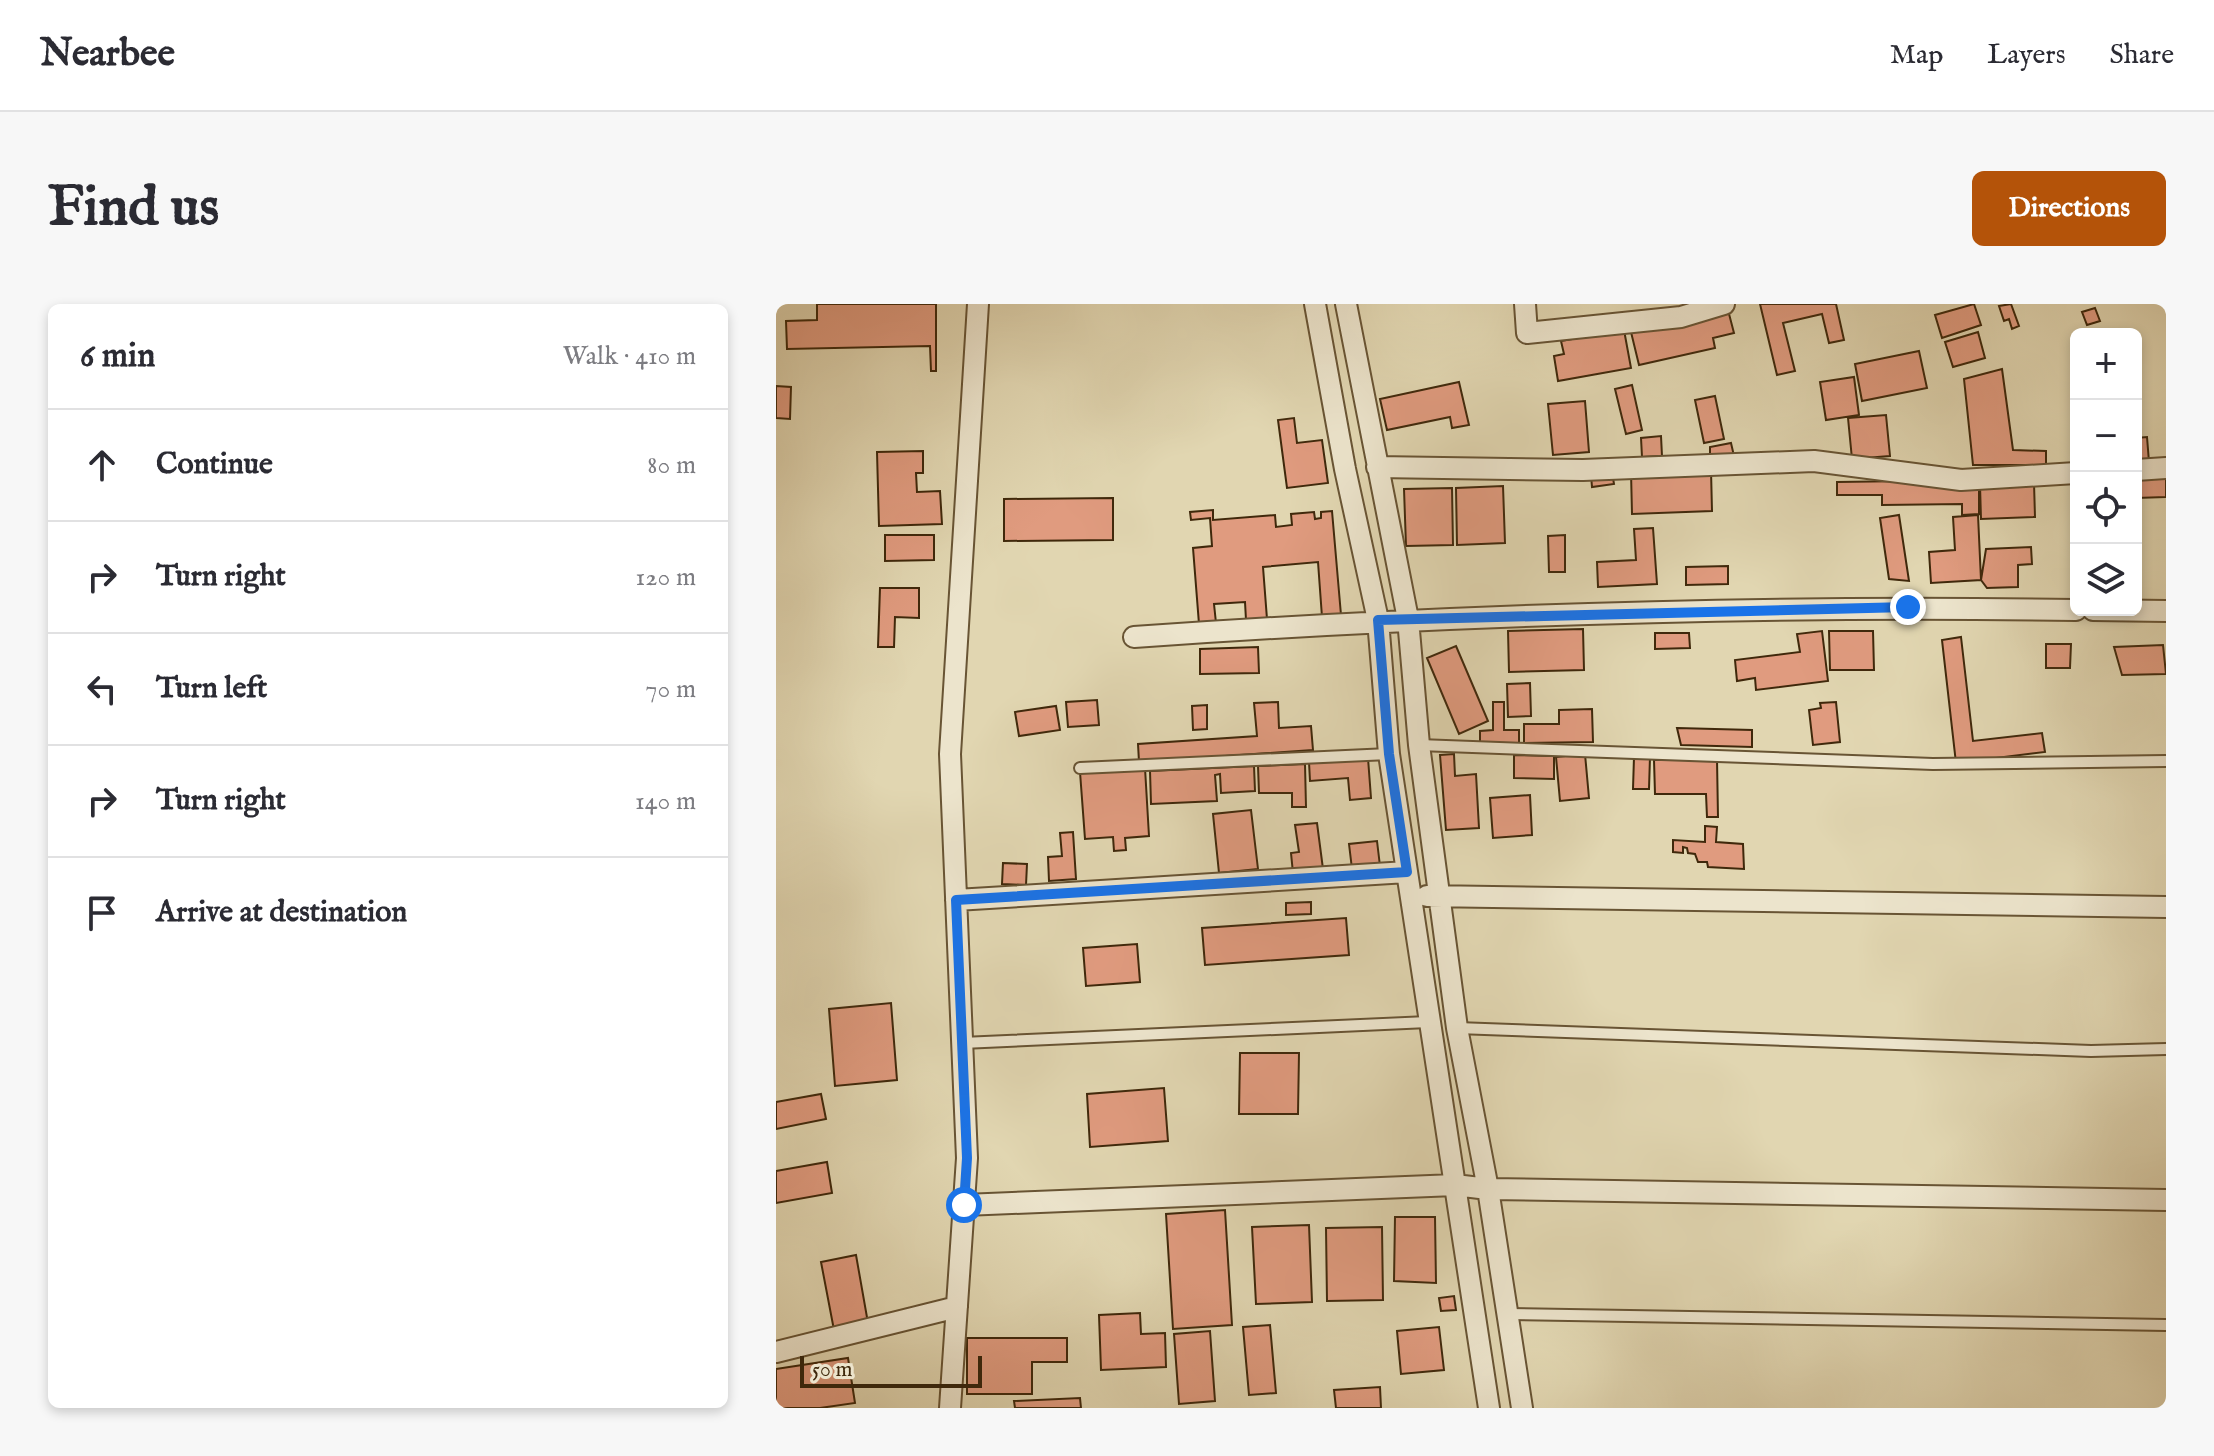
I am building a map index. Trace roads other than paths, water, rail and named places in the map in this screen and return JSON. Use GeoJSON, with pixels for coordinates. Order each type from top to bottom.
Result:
{"type":"FeatureCollection","features":[{"type":"Feature","properties":{"kind":"street"},"geometry":{"type":"LineString","coordinates":[[950,1408],[967,1158],[950,754],[978,304]]}},
{"type":"Feature","properties":{"kind":"street"},"geometry":{"type":"LineString","coordinates":[[1315,304],[1345,469],[1378,620],[1389,754],[1489,1408]]}},
{"type":"Feature","properties":{"kind":"street"},"geometry":{"type":"LineString","coordinates":[[1346,304],[1408,619],[1419,745],[1457,1028],[1488,1189],[1522,1408]]}},
{"type":"Feature","properties":{"kind":"street"},"geometry":{"type":"LineString","coordinates":[[1525,304],[1527,333],[1681,317],[1724,304]]}},
{"type":"Feature","properties":{"kind":"street"},"geometry":{"type":"LineString","coordinates":[[1377,467],[1583,470],[1814,461],[1961,480],[2070,473]]}},
{"type":"Feature","properties":{"kind":"street"},"geometry":{"type":"LineString","coordinates":[[2142,470],[2166,468]]}},
{"type":"Feature","properties":{"kind":"street"},"geometry":{"type":"LineString","coordinates":[[1134,637],[1408,619],[1908,607],[2070,610]]}},
{"type":"Feature","properties":{"kind":"street"},"geometry":{"type":"LineString","coordinates":[[2142,611],[2166,611]]}},
{"type":"Feature","properties":{"kind":"street"},"geometry":{"type":"LineString","coordinates":[[956,900],[1407,872]]}},
{"type":"Feature","properties":{"kind":"street"},"geometry":{"type":"LineString","coordinates":[[1411,896],[2166,907]]}},
{"type":"Feature","properties":{"kind":"street"},"geometry":{"type":"LineString","coordinates":[[964,1205],[1455,1185],[1488,1189],[2166,1200]]}},
{"type":"Feature","properties":{"kind":"street"},"geometry":{"type":"LineString","coordinates":[[776,1352],[957,1307]]}},
{"type":"Feature","properties":{"kind":"lane"},"geometry":{"type":"LineString","coordinates":[[1419,745],[1933,764],[2166,761]]}},
{"type":"Feature","properties":{"kind":"lane"},"geometry":{"type":"LineString","coordinates":[[1080,768],[1389,754]]}},
{"type":"Feature","properties":{"kind":"lane"},"geometry":{"type":"LineString","coordinates":[[962,1043],[1428,1022]]}},
{"type":"Feature","properties":{"kind":"lane"},"geometry":{"type":"LineString","coordinates":[[1457,1028],[2091,1051],[2166,1049]]}},
{"type":"Feature","properties":{"kind":"lane"},"geometry":{"type":"LineString","coordinates":[[1507,1314],[2166,1325]]}}]}
